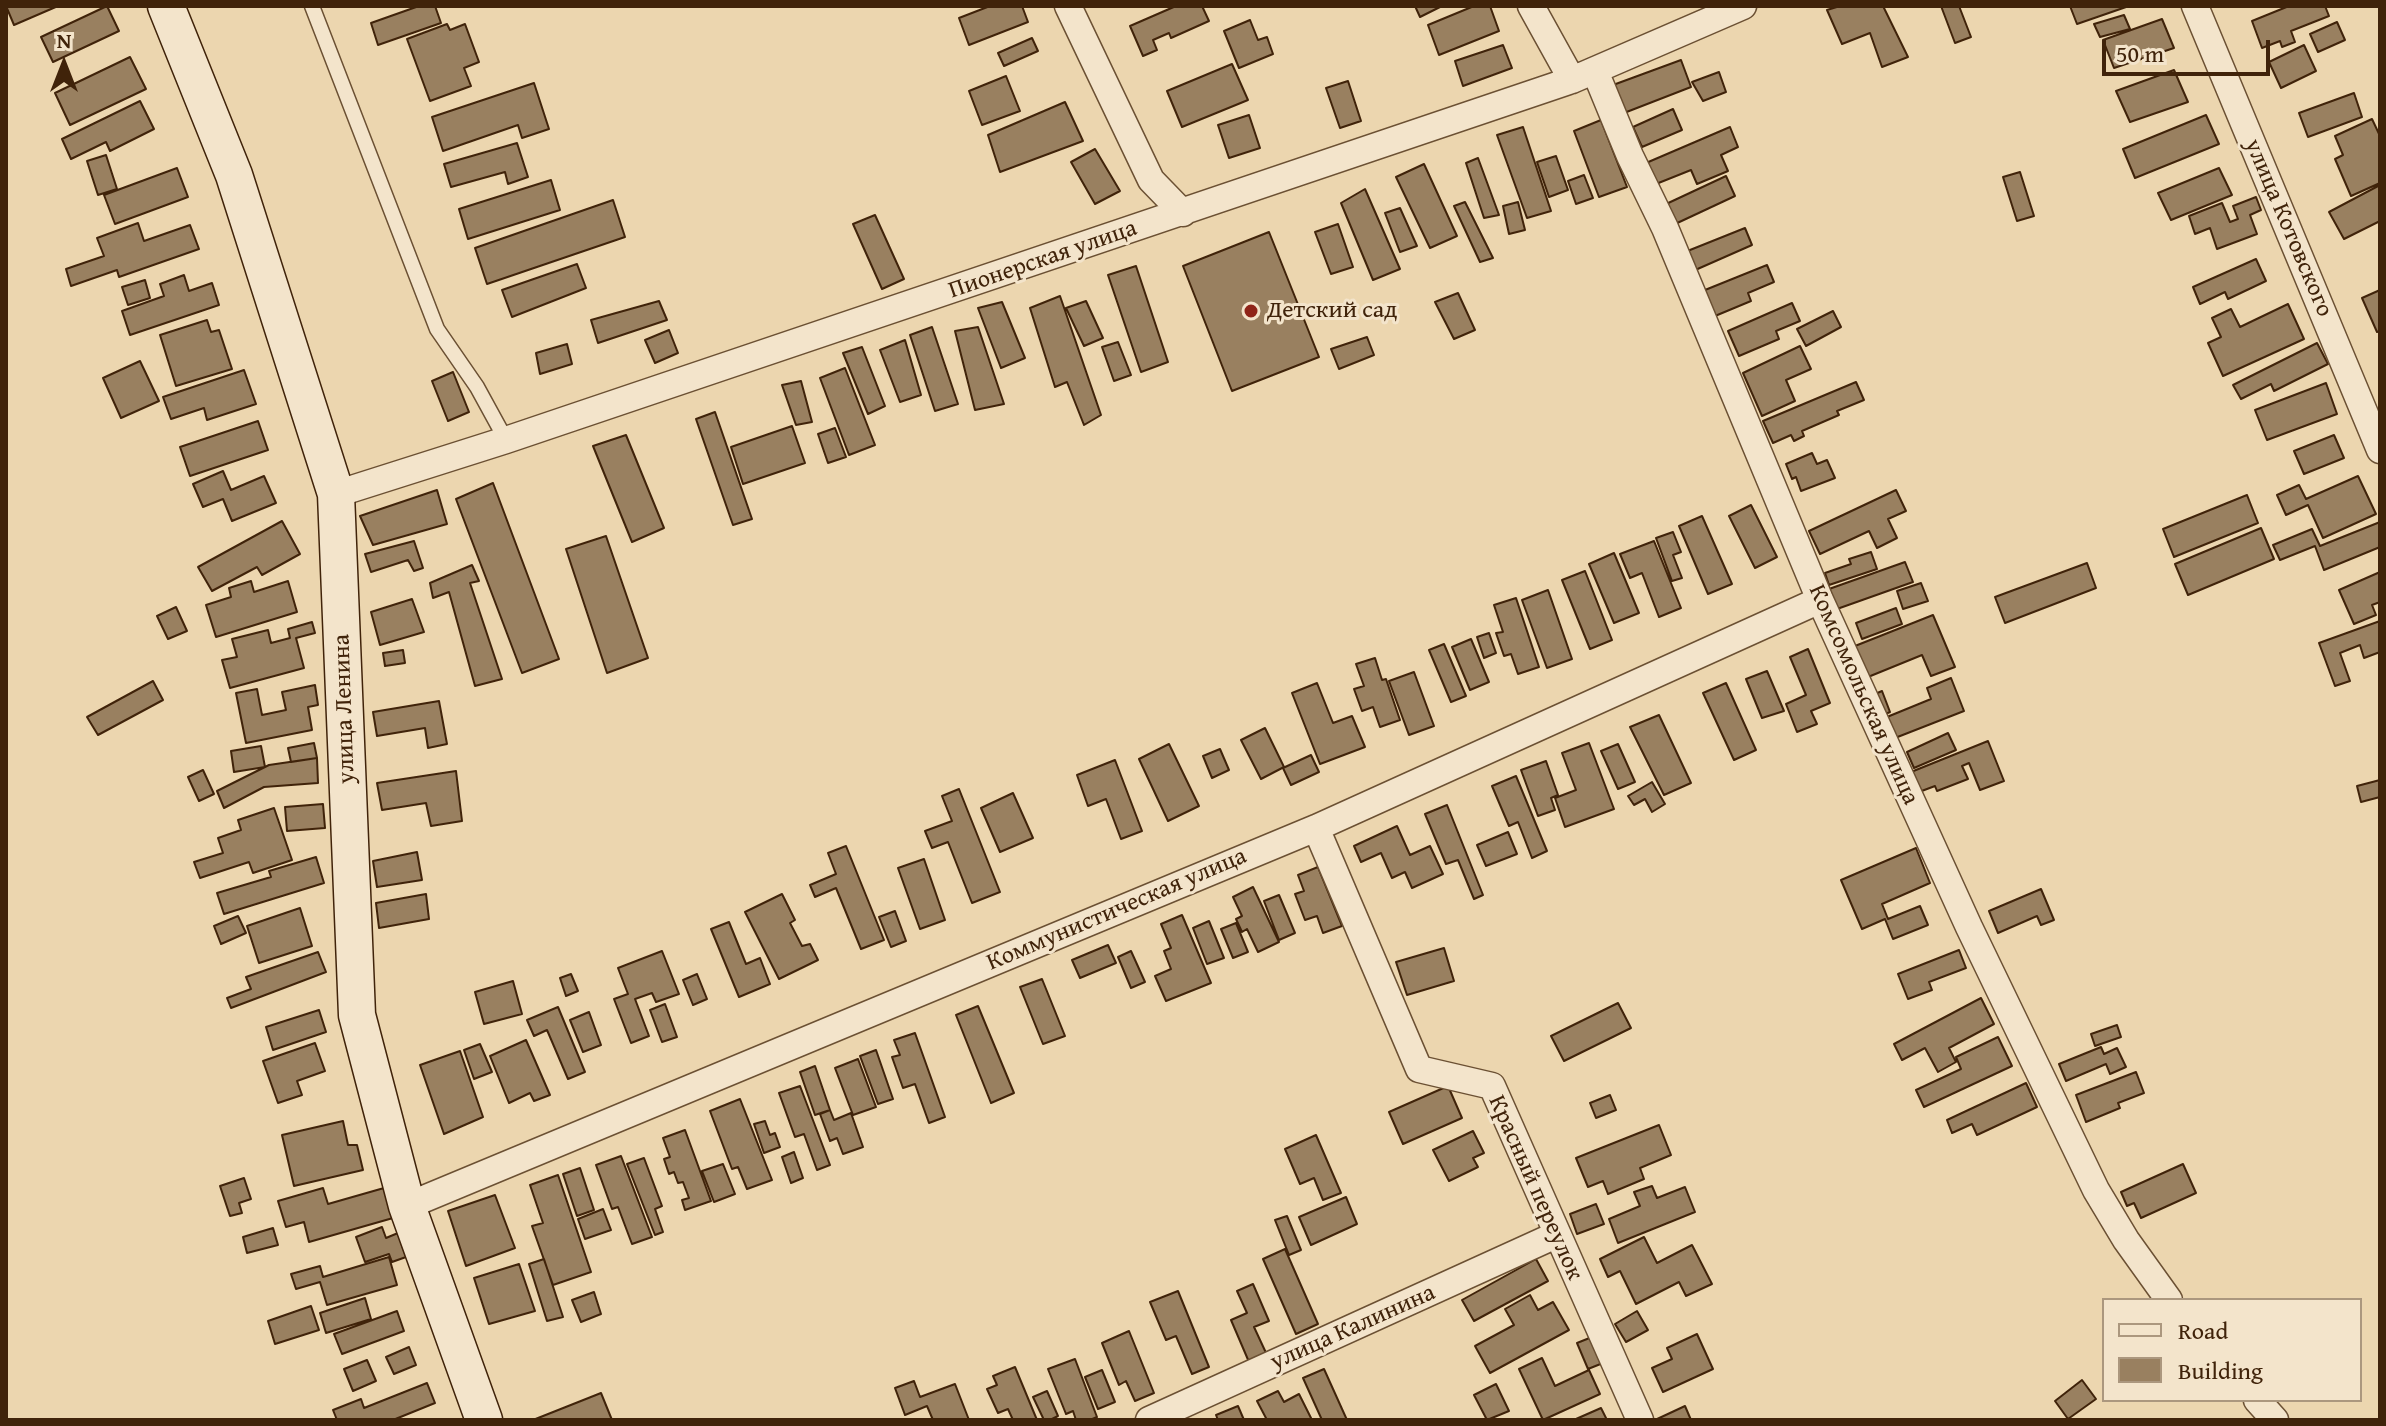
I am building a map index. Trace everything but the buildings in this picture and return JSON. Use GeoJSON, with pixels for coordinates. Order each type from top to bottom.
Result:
{"type":"FeatureCollection","features":[{"type":"Feature","properties":{"kind":"street","name":"улица Ленина"},"geometry":{"type":"LineString","coordinates":[[166,6],[234,175],[336,494],[357,1015],[407,1206],[484,1420]]}},
{"type":"Feature","properties":{"kind":"street"},"geometry":{"type":"LineString","coordinates":[[1068,6],[1151,180],[1183,213]]}},
{"type":"Feature","properties":{"kind":"street","name":"Комсомольская улица"},"geometry":{"type":"LineString","coordinates":[[1531,6],[1584,75],[1630,156],[1665,228],[1820,600],[1969,927],[2096,1190],[2126,1240],[2168,1298]]}},
{"type":"Feature","properties":{"kind":"street","name":"Пионерская улица"},"geometry":{"type":"LineString","coordinates":[[336,494],[1134,230],[1584,75],[1743,6]]}},
{"type":"Feature","properties":{"kind":"street","name":"улица Котовского"},"geometry":{"type":"LineString","coordinates":[[2195,6],[2380,450]]}},
{"type":"Feature","properties":{"kind":"street"},"geometry":{"type":"LineString","coordinates":[[1134,230],[1151,180]]}},
{"type":"Feature","properties":{"kind":"street","name":"Коммунистическая улица"},"geometry":{"type":"LineString","coordinates":[[407,1206],[1316,828],[1820,600]]}},
{"type":"Feature","properties":{"kind":"street","name":"Красный переулок"},"geometry":{"type":"LineString","coordinates":[[1316,828],[1419,1069],[1492,1086],[1640,1420]]}},
{"type":"Feature","properties":{"kind":"street","name":"улица Калинина"},"geometry":{"type":"LineString","coordinates":[[1149,1420],[1556,1235]]}},
{"type":"Feature","properties":{"kind":"street"},"geometry":{"type":"LineString","coordinates":[[2259,1402],[2275,1420]]}},
{"type":"Feature","properties":{"kind":"lane"},"geometry":{"type":"LineString","coordinates":[[312,6],[437,329],[477,387],[506,440]]}},
{"type":"Feature","properties":{"kind":"place","name":"Детский сад"},"geometry":{"type":"Point","coordinates":[1251,311]}}]}
